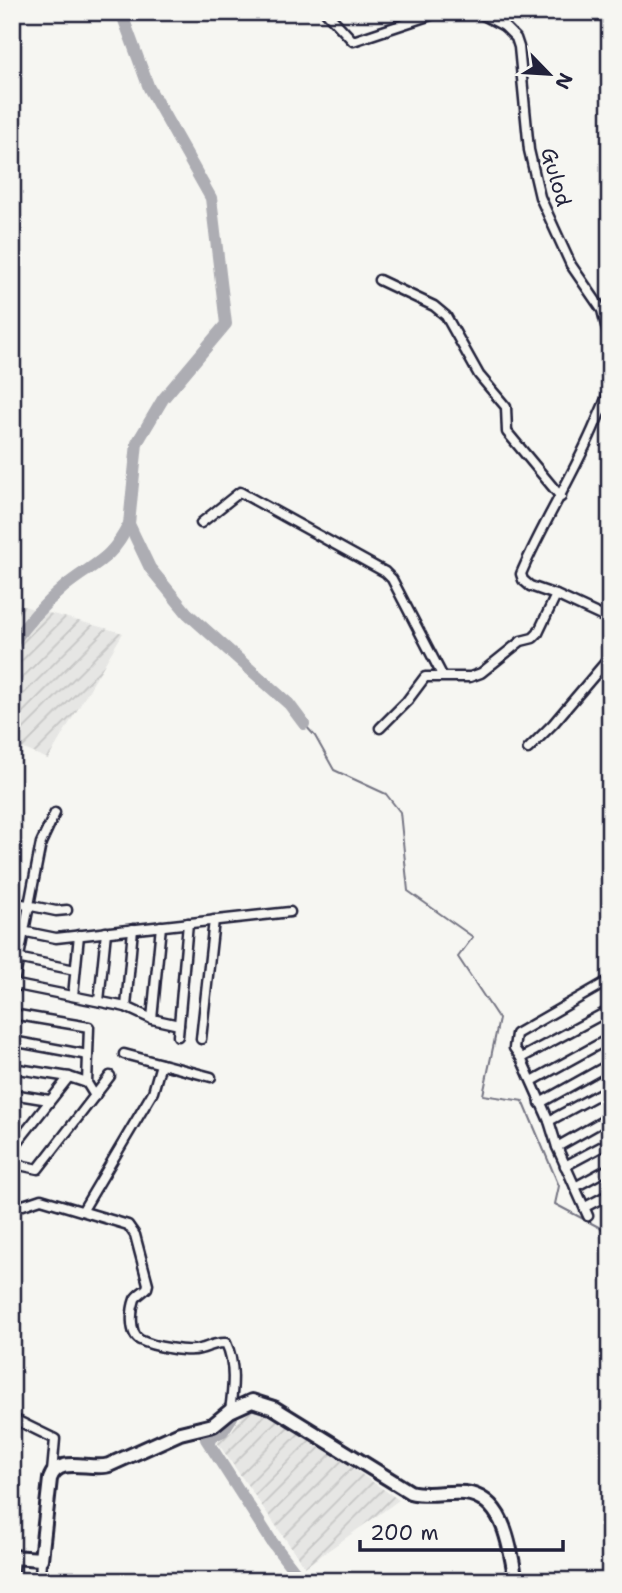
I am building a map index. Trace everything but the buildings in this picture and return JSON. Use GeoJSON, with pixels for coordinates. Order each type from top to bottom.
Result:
{"type":"FeatureCollection","features":[{"type":"Feature","properties":{"kind":"street"},"geometry":{"type":"LineString","coordinates":[[326,12],[353,41],[440,12]]}},
{"type":"Feature","properties":{"kind":"street"},"geometry":{"type":"LineString","coordinates":[[477,12],[504,26]]}},
{"type":"Feature","properties":{"kind":"street","name":"Gulod"},"geometry":{"type":"LineString","coordinates":[[503,12],[504,26],[516,38],[519,47],[529,150],[540,197],[571,265],[602,310],[610,342]]}},
{"type":"Feature","properties":{"kind":"street"},"geometry":{"type":"LineString","coordinates":[[379,281],[433,306],[446,316],[479,375],[506,407],[507,432],[561,497]]}},
{"type":"Feature","properties":{"kind":"street"},"geometry":{"type":"LineString","coordinates":[[610,386],[588,442],[561,497],[542,527],[521,574],[530,586],[610,620]]}},
{"type":"Feature","properties":{"kind":"street"},"geometry":{"type":"LineString","coordinates":[[201,523],[240,492],[385,572],[392,579],[442,675]]}},
{"type":"Feature","properties":{"kind":"street"},"geometry":{"type":"LineString","coordinates":[[380,728],[407,701],[425,677],[470,677],[481,673],[521,641],[533,638],[556,595]]}},
{"type":"Feature","properties":{"kind":"street"},"geometry":{"type":"LineString","coordinates":[[528,749],[610,657]]}},
{"type":"Feature","properties":{"kind":"street"},"geometry":{"type":"LineString","coordinates":[[55,813],[41,843],[24,931],[16,957],[13,987],[126,1007],[152,1019],[179,1025]]}},
{"type":"Feature","properties":{"kind":"street"},"geometry":{"type":"LineString","coordinates":[[12,902],[68,910]]}},
{"type":"Feature","properties":{"kind":"street"},"geometry":{"type":"LineString","coordinates":[[12,929],[56,938],[290,912]]}},
{"type":"Feature","properties":{"kind":"street"},"geometry":{"type":"LineString","coordinates":[[201,1039],[215,920]]}},
{"type":"Feature","properties":{"kind":"street"},"geometry":{"type":"LineString","coordinates":[[178,1036],[188,923]]}},
{"type":"Feature","properties":{"kind":"street"},"geometry":{"type":"LineString","coordinates":[[152,1019],[160,926]]}},
{"type":"Feature","properties":{"kind":"street"},"geometry":{"type":"LineString","coordinates":[[126,1007],[133,929]]}},
{"type":"Feature","properties":{"kind":"street"},"geometry":{"type":"LineString","coordinates":[[99,1001],[106,932]]}},
{"type":"Feature","properties":{"kind":"street"},"geometry":{"type":"LineString","coordinates":[[73,996],[79,935]]}},
{"type":"Feature","properties":{"kind":"street"},"geometry":{"type":"LineString","coordinates":[[16,957],[75,970]]}},
{"type":"Feature","properties":{"kind":"street"},"geometry":{"type":"LineString","coordinates":[[610,980],[516,1034],[514,1048],[522,1058],[565,1166],[587,1212],[610,1194]]}},
{"type":"Feature","properties":{"kind":"street"},"geometry":{"type":"LineString","coordinates":[[522,1058],[610,1010]]}},
{"type":"Feature","properties":{"kind":"street"},"geometry":{"type":"LineString","coordinates":[[12,1014],[89,1027],[87,1083],[95,1096]]}},
{"type":"Feature","properties":{"kind":"street"},"geometry":{"type":"LineString","coordinates":[[532,1081],[610,1038]]}},
{"type":"Feature","properties":{"kind":"street"},"geometry":{"type":"LineString","coordinates":[[12,1041],[88,1055]]}},
{"type":"Feature","properties":{"kind":"street"},"geometry":{"type":"LineString","coordinates":[[124,1054],[211,1077]]}},
{"type":"Feature","properties":{"kind":"street"},"geometry":{"type":"LineString","coordinates":[[83,1210],[153,1092],[161,1064]]}},
{"type":"Feature","properties":{"kind":"street"},"geometry":{"type":"LineString","coordinates":[[540,1103],[610,1064]]}},
{"type":"Feature","properties":{"kind":"street"},"geometry":{"type":"LineString","coordinates":[[12,1068],[69,1077],[87,1083]]}},
{"type":"Feature","properties":{"kind":"street"},"geometry":{"type":"LineString","coordinates":[[12,1160],[38,1169],[110,1076]]}},
{"type":"Feature","properties":{"kind":"street"},"geometry":{"type":"LineString","coordinates":[[12,1149],[69,1077]]}},
{"type":"Feature","properties":{"kind":"street"},"geometry":{"type":"LineString","coordinates":[[549,1121],[610,1088]]}},
{"type":"Feature","properties":{"kind":"street"},"geometry":{"type":"LineString","coordinates":[[12,1094],[49,1100]]}},
{"type":"Feature","properties":{"kind":"street"},"geometry":{"type":"LineString","coordinates":[[557,1147],[610,1116]]}},
{"type":"Feature","properties":{"kind":"street"},"geometry":{"type":"LineString","coordinates":[[565,1166],[610,1142]]}},
{"type":"Feature","properties":{"kind":"street"},"geometry":{"type":"LineString","coordinates":[[575,1187],[610,1168]]}},
{"type":"Feature","properties":{"kind":"street"},"geometry":{"type":"LineString","coordinates":[[12,1205],[23,1205],[41,1199],[128,1224],[135,1235],[148,1288],[137,1296],[134,1302],[134,1335],[141,1341],[184,1351],[226,1343],[232,1366],[230,1411]]}},
{"type":"Feature","properties":{"kind":"street"},"geometry":{"type":"LineString","coordinates":[[52,1472],[65,1464],[102,1468],[180,1433],[213,1425],[230,1411],[251,1401],[267,1404],[410,1492],[468,1493],[487,1503],[503,1525],[509,1539],[516,1581]]}},
{"type":"Feature","properties":{"kind":"street"},"geometry":{"type":"LineString","coordinates":[[12,1418],[55,1440],[40,1581]]}},
{"type":"Feature","properties":{"kind":"street"},"geometry":{"type":"LineString","coordinates":[[13,1581],[14,1557],[41,1559]]}},
{"type":"Feature","properties":{"kind":"shaded area"},"geometry":{"type":"Polygon","coordinates":[[[12,603],[123,633],[48,759],[12,744],[12,603]]]}},
{"type":"Feature","properties":{"kind":"shaded area"},"geometry":{"type":"Polygon","coordinates":[[[259,1410],[270,1414],[399,1500],[305,1567],[217,1442],[231,1432],[244,1413],[259,1410]]]}},
{"type":"Feature","properties":{"kind":"waterway"},"geometry":{"type":"LineString","coordinates":[[121,12],[149,88],[211,198],[226,324],[163,399],[137,443],[129,524],[150,568],[187,613],[289,704],[304,724]]}},
{"type":"Feature","properties":{"kind":"waterway"},"geometry":{"type":"LineString","coordinates":[[12,644],[57,593],[108,555],[129,524]]}},
{"type":"Feature","properties":{"kind":"waterway"},"geometry":{"type":"LineString","coordinates":[[304,724],[315,736],[334,770],[386,794],[400,812],[408,891],[473,937],[458,957],[499,1019],[483,1095],[523,1101],[559,1186],[555,1204],[610,1233]]}},
{"type":"Feature","properties":{"kind":"waterway"},"geometry":{"type":"LineString","coordinates":[[232,1417],[223,1431],[206,1439],[272,1542],[302,1581]]}}]}
